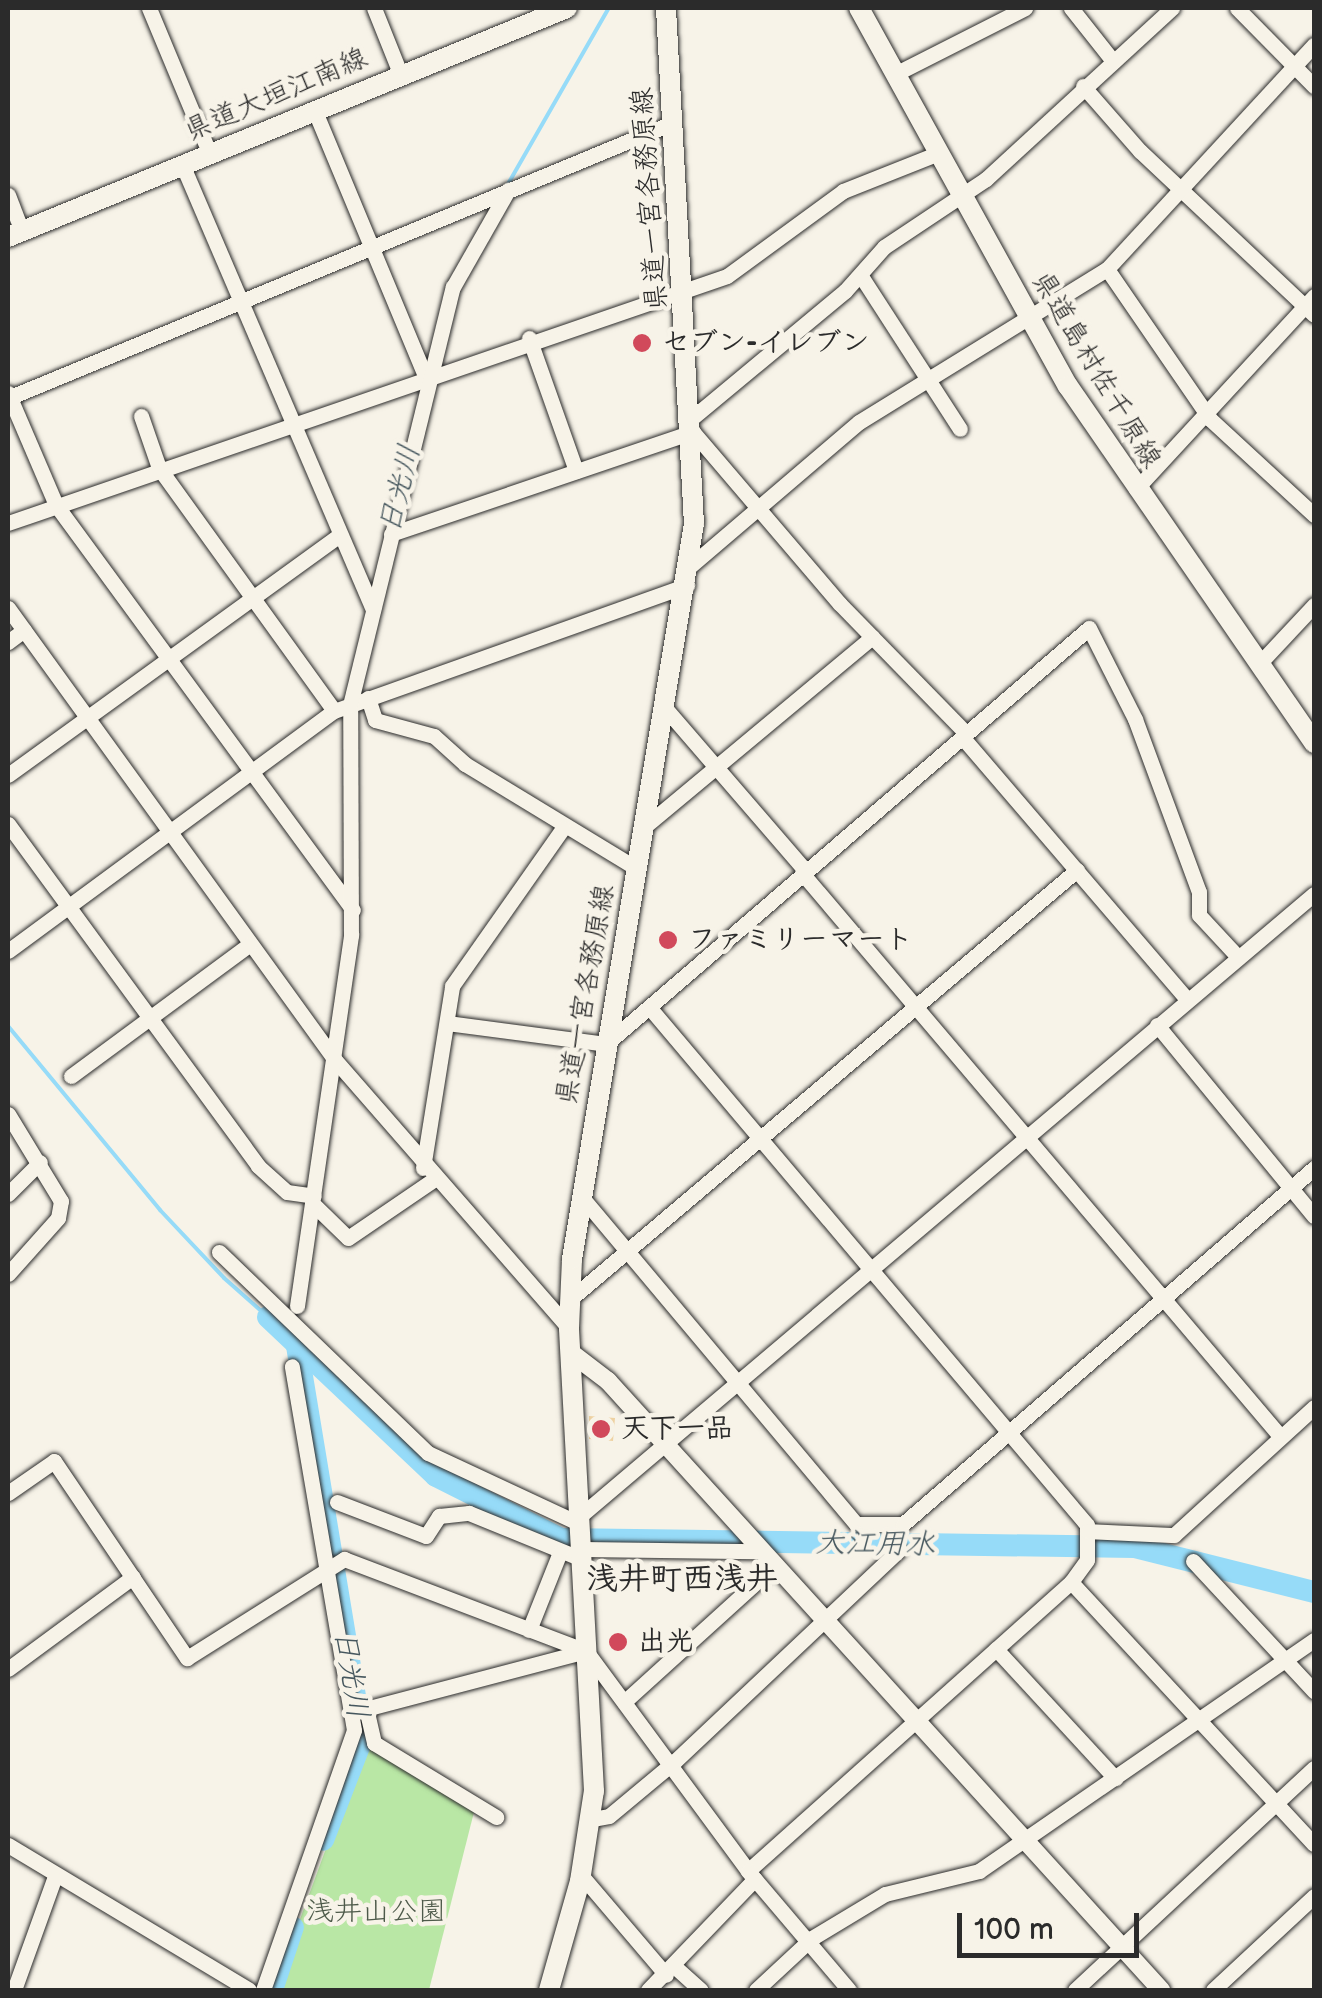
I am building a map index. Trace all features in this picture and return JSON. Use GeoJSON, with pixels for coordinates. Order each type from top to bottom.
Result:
{"type":"FeatureCollection","features":[{"type":"Feature","properties":{"kind":"main road","name":"県道大垣江南線"},"geometry":{"type":"LineString","coordinates":[[15,234],[544,13],[567,8]]}},
{"type":"Feature","properties":{"kind":"main road","name":"県道一宮各務原線"},"geometry":{"type":"LineString","coordinates":[[554,1986],[592,1819],[568,1301],[580,1194],[688,576],[692,425],[666,8]]}},
{"type":"Feature","properties":{"kind":"main road","name":"県道島村佐千原線"},"geometry":{"type":"LineString","coordinates":[[859,8],[1031,320],[1136,489],[1314,743]]}},
{"type":"Feature","properties":{"kind":"street"},"geometry":{"type":"LineString","coordinates":[[150,8],[209,152]]}},
{"type":"Feature","properties":{"kind":"street"},"geometry":{"type":"LineString","coordinates":[[374,8],[400,73]]}},
{"type":"Feature","properties":{"kind":"street"},"geometry":{"type":"LineString","coordinates":[[895,74],[1025,8]]}},
{"type":"Feature","properties":{"kind":"street"},"geometry":{"type":"LineString","coordinates":[[1070,8],[1113,61]]}},
{"type":"Feature","properties":{"kind":"street"},"geometry":{"type":"LineString","coordinates":[[391,534],[576,471],[692,425],[861,276],[884,248],[961,194],[1172,8]]}},
{"type":"Feature","properties":{"kind":"street"},"geometry":{"type":"LineString","coordinates":[[1238,8],[1314,86]]}},
{"type":"Feature","properties":{"kind":"street"},"geometry":{"type":"LineString","coordinates":[[8,950],[334,711],[688,576],[859,422],[1031,320],[1107,269],[1314,45]]}},
{"type":"Feature","properties":{"kind":"street"},"geometry":{"type":"LineString","coordinates":[[1083,86],[1180,187],[1311,306],[1136,489]]}},
{"type":"Feature","properties":{"kind":"street"},"geometry":{"type":"LineString","coordinates":[[314,108],[368,242],[429,375]]}},
{"type":"Feature","properties":{"kind":"street"},"geometry":{"type":"LineString","coordinates":[[353,910],[56,505],[8,396],[368,242],[672,123]]}},
{"type":"Feature","properties":{"kind":"street"},"geometry":{"type":"LineString","coordinates":[[8,523],[529,338],[683,286],[727,276],[843,191],[938,152]]}},
{"type":"Feature","properties":{"kind":"street"},"geometry":{"type":"LineString","coordinates":[[182,164],[372,609]]}},
{"type":"Feature","properties":{"kind":"street"},"geometry":{"type":"LineString","coordinates":[[296,1306],[335,1060],[353,910],[350,704],[453,287],[508,190]]}},
{"type":"Feature","properties":{"kind":"street"},"geometry":{"type":"LineString","coordinates":[[8,195],[15,234]]}},
{"type":"Feature","properties":{"kind":"street"},"geometry":{"type":"LineString","coordinates":[[1107,269],[1207,415],[1314,516]]}},
{"type":"Feature","properties":{"kind":"street"},"geometry":{"type":"LineString","coordinates":[[861,276],[960,429]]}},
{"type":"Feature","properties":{"kind":"street"},"geometry":{"type":"LineString","coordinates":[[529,338],[576,471]]}},
{"type":"Feature","properties":{"kind":"street"},"geometry":{"type":"LineString","coordinates":[[141,416],[160,468],[334,711]]}},
{"type":"Feature","properties":{"kind":"street"},"geometry":{"type":"LineString","coordinates":[[692,425],[759,511],[965,735],[1186,999]]}},
{"type":"Feature","properties":{"kind":"street"},"geometry":{"type":"LineString","coordinates":[[8,775],[338,536]]}},
{"type":"Feature","properties":{"kind":"street"},"geometry":{"type":"LineString","coordinates":[[1259,664],[1314,604]]}},
{"type":"Feature","properties":{"kind":"street"},"geometry":{"type":"LineString","coordinates":[[8,608],[85,720],[335,1060],[428,1174],[568,1328]]}},
{"type":"Feature","properties":{"kind":"street"},"geometry":{"type":"LineString","coordinates":[[447,1023],[606,1044],[1089,628],[1136,719],[1199,892],[1199,915],[1238,957]]}},
{"type":"Feature","properties":{"kind":"street"},"geometry":{"type":"LineString","coordinates":[[8,642],[24,630]]}},
{"type":"Feature","properties":{"kind":"street"},"geometry":{"type":"LineString","coordinates":[[644,827],[872,637]]}},
{"type":"Feature","properties":{"kind":"street"},"geometry":{"type":"LineString","coordinates":[[368,698],[375,720],[434,736],[563,828],[636,868]]}},
{"type":"Feature","properties":{"kind":"street"},"geometry":{"type":"LineString","coordinates":[[665,708],[1280,1436]]}},
{"type":"Feature","properties":{"kind":"street"},"geometry":{"type":"LineString","coordinates":[[8,824],[258,1166],[287,1192],[313,1200],[348,1238],[428,1174],[452,986],[563,828]]}},
{"type":"Feature","properties":{"kind":"street"},"geometry":{"type":"LineString","coordinates":[[568,1301],[1078,870]]}},
{"type":"Feature","properties":{"kind":"street"},"geometry":{"type":"LineString","coordinates":[[528,1630],[560,1552],[581,1537],[665,1448],[1032,1138],[1186,999],[1314,894]]}},
{"type":"Feature","properties":{"kind":"street"},"geometry":{"type":"LineString","coordinates":[[71,1076],[249,945]]}},
{"type":"Feature","properties":{"kind":"street"},"geometry":{"type":"LineString","coordinates":[[648,1990],[670,1970],[751,1875],[1072,1582],[1088,1550],[1088,1531],[1082,1514],[1006,1432],[649,1007]]}},
{"type":"Feature","properties":{"kind":"street"},"geometry":{"type":"LineString","coordinates":[[1158,1025],[1314,1216]]}},
{"type":"Feature","properties":{"kind":"street"},"geometry":{"type":"LineString","coordinates":[[8,1114],[58,1190],[58,1218],[8,1274]]}},
{"type":"Feature","properties":{"kind":"street"},"geometry":{"type":"LineString","coordinates":[[8,1194],[40,1162]]}},
{"type":"Feature","properties":{"kind":"street"},"geometry":{"type":"LineString","coordinates":[[580,1194],[856,1524],[904,1524],[1314,1168]]}},
{"type":"Feature","properties":{"kind":"street"},"geometry":{"type":"LineString","coordinates":[[219,1252],[428,1453],[581,1537],[758,1551]]}},
{"type":"Feature","properties":{"kind":"street"},"geometry":{"type":"LineString","coordinates":[[570,1352],[608,1381],[741,1535],[1161,1990]]}},
{"type":"Feature","properties":{"kind":"street"},"geometry":{"type":"LineString","coordinates":[[292,1366],[328,1564],[360,1710],[374,1743],[496,1816]]}},
{"type":"Feature","properties":{"kind":"street"},"geometry":{"type":"LineString","coordinates":[[1088,1531],[1174,1535],[1313,1410]]}},
{"type":"Feature","properties":{"kind":"street"},"geometry":{"type":"LineString","coordinates":[[8,1494],[54,1460],[188,1658],[328,1564],[353,1562],[586,1651],[751,1875],[812,1938],[849,1990]]}},
{"type":"Feature","properties":{"kind":"street"},"geometry":{"type":"LineString","coordinates":[[337,1502],[426,1536],[439,1516],[469,1513],[560,1552]]}},
{"type":"Feature","properties":{"kind":"street"},"geometry":{"type":"LineString","coordinates":[[592,1819],[609,1816],[826,1624],[899,1550]]}},
{"type":"Feature","properties":{"kind":"street"},"geometry":{"type":"LineString","coordinates":[[1193,1561],[1314,1691]]}},
{"type":"Feature","properties":{"kind":"street"},"geometry":{"type":"LineString","coordinates":[[624,1702],[772,1567]]}},
{"type":"Feature","properties":{"kind":"street"},"geometry":{"type":"LineString","coordinates":[[8,1670],[133,1578]]}},
{"type":"Feature","properties":{"kind":"street"},"geometry":{"type":"LineString","coordinates":[[1072,1582],[1314,1844]]}},
{"type":"Feature","properties":{"kind":"street"},"geometry":{"type":"LineString","coordinates":[[756,1990],[812,1938],[885,1894],[979,1872],[1314,1640]]}},
{"type":"Feature","properties":{"kind":"street"},"geometry":{"type":"LineString","coordinates":[[996,1649],[1115,1778]]}},
{"type":"Feature","properties":{"kind":"street"},"geometry":{"type":"LineString","coordinates":[[360,1710],[586,1651]]}},
{"type":"Feature","properties":{"kind":"street"},"geometry":{"type":"LineString","coordinates":[[263,1990],[360,1710]]}},
{"type":"Feature","properties":{"kind":"street"},"geometry":{"type":"LineString","coordinates":[[1075,1990],[1314,1768]]}},
{"type":"Feature","properties":{"kind":"street"},"geometry":{"type":"LineString","coordinates":[[8,1846],[54,1879],[250,1990]]}},
{"type":"Feature","properties":{"kind":"street"},"geometry":{"type":"LineString","coordinates":[[581,1876],[670,1970],[702,1990]]}},
{"type":"Feature","properties":{"kind":"street"},"geometry":{"type":"LineString","coordinates":[[14,1990],[54,1879]]}},
{"type":"Feature","properties":{"kind":"street"},"geometry":{"type":"LineString","coordinates":[[1213,1990],[1314,1896]]}},
{"type":"Feature","properties":{"kind":"street"},"geometry":{"type":"LineString","coordinates":[[770,1977],[782,1990]]}},
{"type":"Feature","properties":{"kind":"green space","name":"浅井山公園"},"geometry":{"type":"Polygon","coordinates":[[[364,1745],[474,1812],[429,1990],[274,1990],[364,1745]]]}},
{"type":"Feature","properties":{"kind":"building","name":"天下一品"},"geometry":{"type":"Polygon","coordinates":[[[589,1416],[615,1418],[613,1441],[589,1439],[589,1416]]]}},
{"type":"Feature","properties":{"kind":"waterway","name":"日光川"},"geometry":{"type":"LineString","coordinates":[[508,184],[609,8]]}},
{"type":"Feature","properties":{"kind":"waterway"},"geometry":{"type":"LineString","coordinates":[[8,1026],[160,1210],[224,1278],[268,1317],[273,1313]]}},
{"type":"Feature","properties":{"kind":"waterway","name":"大江用水"},"geometry":{"type":"LineString","coordinates":[[268,1317],[436,1476],[561,1539],[1135,1547],[1314,1592]]}},
{"type":"Feature","properties":{"kind":"waterway","name":"日光川"},"geometry":{"type":"LineString","coordinates":[[297,1346],[362,1739],[323,1840]]}},
{"type":"Feature","properties":{"kind":"waterway","name":"日光川"},"geometry":{"type":"LineString","coordinates":[[272,1990],[293,1927]]}},
{"type":"Feature","properties":{"kind":"place","name":"セブン-イレブン"},"geometry":{"type":"Point","coordinates":[642,343]}},
{"type":"Feature","properties":{"kind":"place","name":"ファミリーマート"},"geometry":{"type":"Point","coordinates":[668,940]}},
{"type":"Feature","properties":{"kind":"place","name":"天下一品"},"geometry":{"type":"Point","coordinates":[601,1429]}},
{"type":"Feature","properties":{"kind":"place","name":"出光"},"geometry":{"type":"Point","coordinates":[618,1642]}},
{"type":"Feature","properties":{"kind":"district","name":"浅井町西浅井"},"geometry":{"type":"Point","coordinates":[682,1580]}}]}
